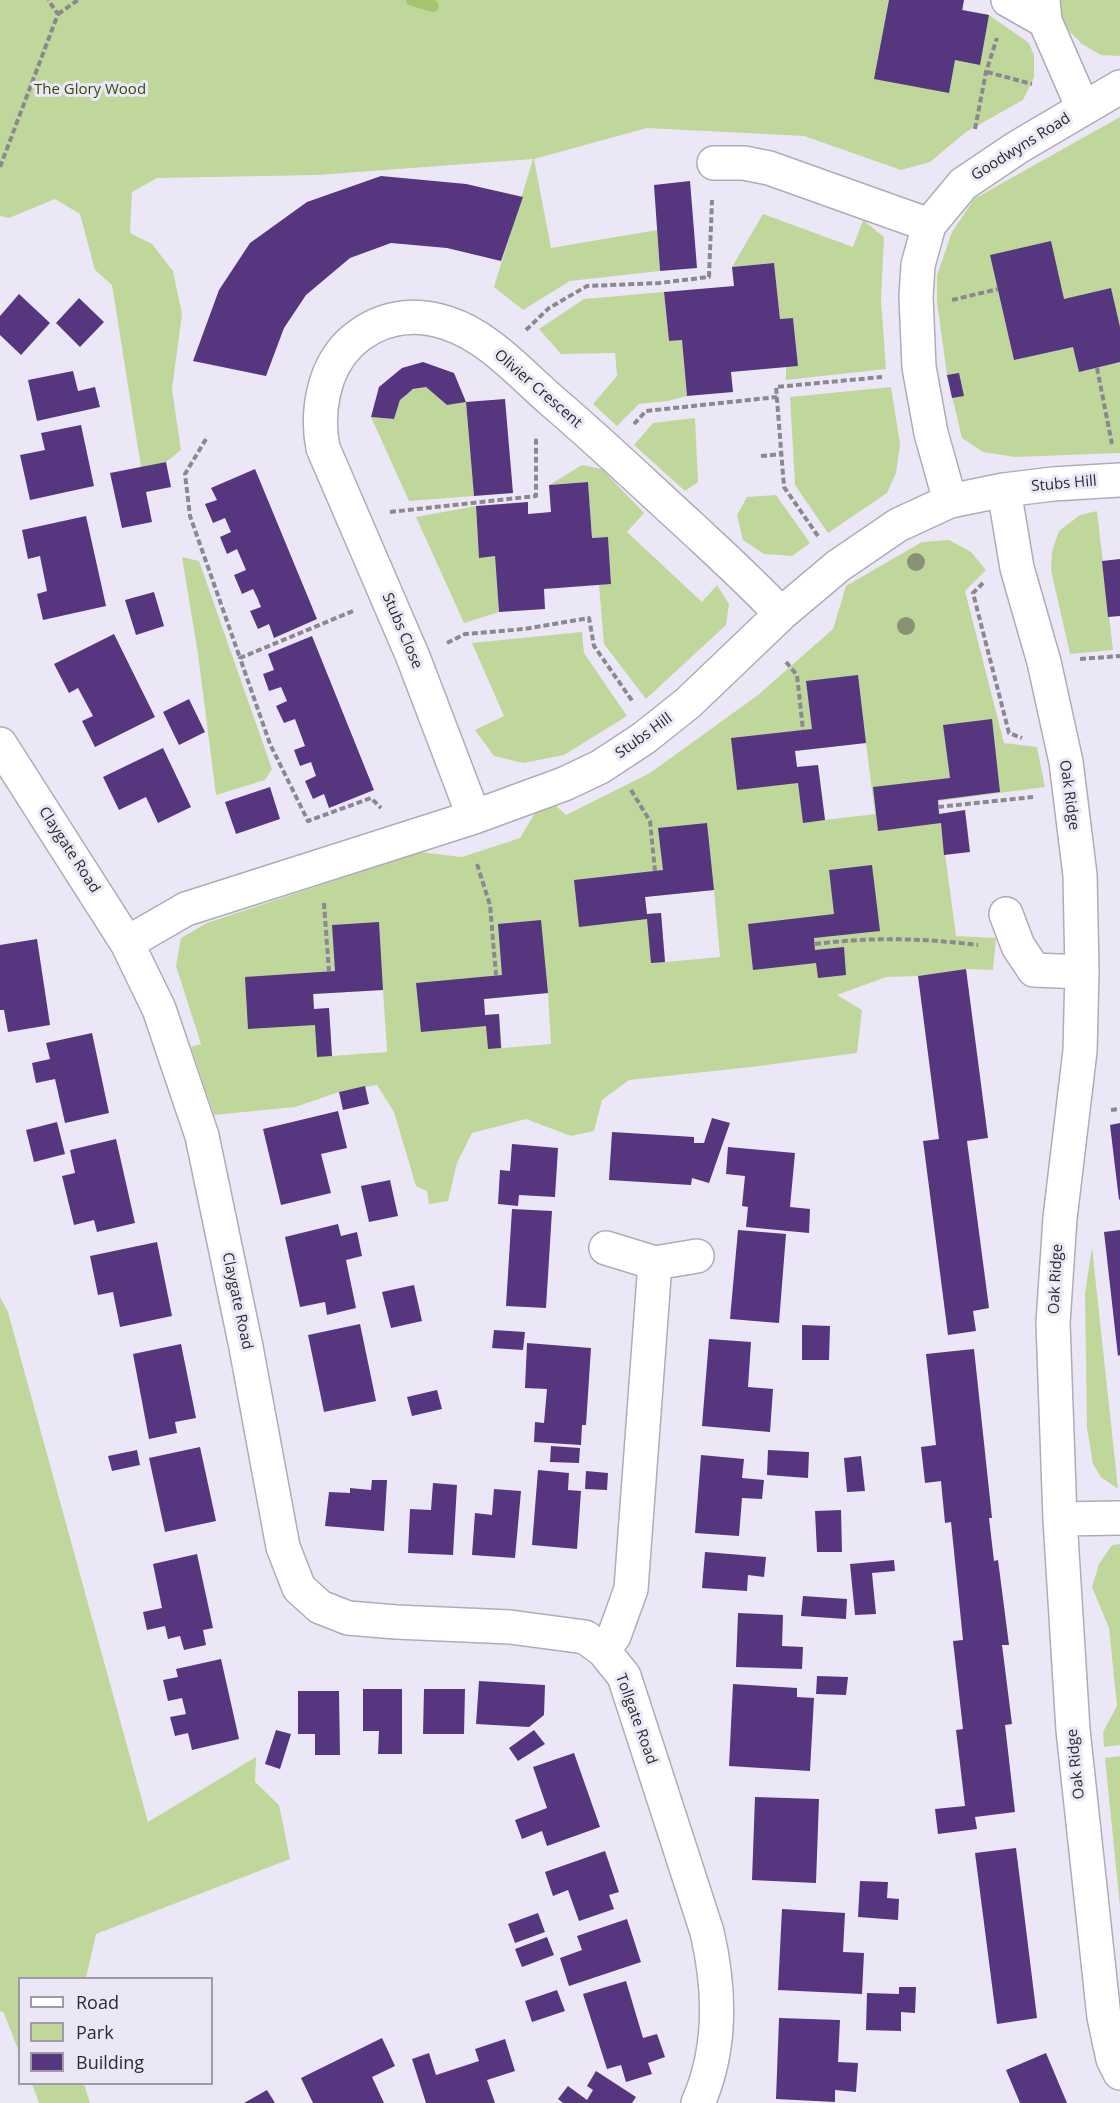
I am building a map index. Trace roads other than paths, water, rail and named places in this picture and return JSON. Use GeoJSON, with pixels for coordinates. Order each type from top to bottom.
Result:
{"type":"FeatureCollection","features":[{"type":"Feature","properties":{"kind":"street"},"geometry":{"type":"LineString","coordinates":[[1009,0],[1044,10],[1083,108]]}},
{"type":"Feature","properties":{"kind":"street","name":"Goodwyns Road"},"geometry":{"type":"LineString","coordinates":[[950,501],[931,433],[919,367],[918,265],[929,225],[963,184],[1018,147],[1120,87]]}},
{"type":"Feature","properties":{"kind":"street"},"geometry":{"type":"LineString","coordinates":[[714,164],[744,163],[769,168],[929,225]]}},
{"type":"Feature","properties":{"kind":"street","name":"Olivier Crescent"},"geometry":{"type":"LineString","coordinates":[[323,448],[319,428],[321,404],[329,375],[342,350],[362,332],[379,323],[404,316],[449,323],[473,334],[500,355],[608,450],[782,614]]}},
{"type":"Feature","properties":{"kind":"street","name":"Stubs Close"},"geometry":{"type":"LineString","coordinates":[[323,448],[413,657],[474,817]]}},
{"type":"Feature","properties":{"kind":"street","name":"Stubs Hill"},"geometry":{"type":"LineString","coordinates":[[127,943],[186,909],[474,817],[564,784],[600,767],[644,738],[688,704],[782,614],[838,566],[898,525],[950,501],[1004,490],[1118,480]]}},
{"type":"Feature","properties":{"kind":"street","name":"Oak Ridge"},"geometry":{"type":"LineString","coordinates":[[1004,490],[1017,568],[1044,662],[1066,762],[1080,875],[1082,972],[1080,1051],[1060,1218],[1053,1323],[1060,1519],[1072,1730],[1104,2017],[1113,2059],[1120,2073]]}},
{"type":"Feature","properties":{"kind":"street","name":"Claygate Road"},"geometry":{"type":"LineString","coordinates":[[0,744],[127,943],[159,1009],[202,1136],[246,1347],[283,1547],[299,1588],[320,1608],[348,1618],[510,1627],[562,1633],[585,1637],[603,1650]]}},
{"type":"Feature","properties":{"kind":"street"},"geometry":{"type":"LineString","coordinates":[[1006,914],[1018,946],[1034,970],[1082,972]]}},
{"type":"Feature","properties":{"kind":"street"},"geometry":{"type":"LineString","coordinates":[[606,1248],[655,1263],[697,1256]]}},
{"type":"Feature","properties":{"kind":"street"},"geometry":{"type":"LineString","coordinates":[[603,1650],[614,1636],[631,1589],[655,1263]]}},
{"type":"Feature","properties":{"kind":"street"},"geometry":{"type":"LineString","coordinates":[[1060,1519],[1120,1518]]}},
{"type":"Feature","properties":{"kind":"street","name":"Tollgate Road"},"geometry":{"type":"LineString","coordinates":[[603,1650],[624,1676],[707,1932],[715,1966],[717,2010],[713,2055],[698,2103]]}},
{"type":"Feature","properties":{"kind":"waterway"},"geometry":{"type":"LineString","coordinates":[[412,0],[433,6]]}},
{"type":"Feature","properties":{"kind":"park label","name":"The Glory Wood"},"geometry":{"type":"Point","coordinates":[90,90]}}]}
